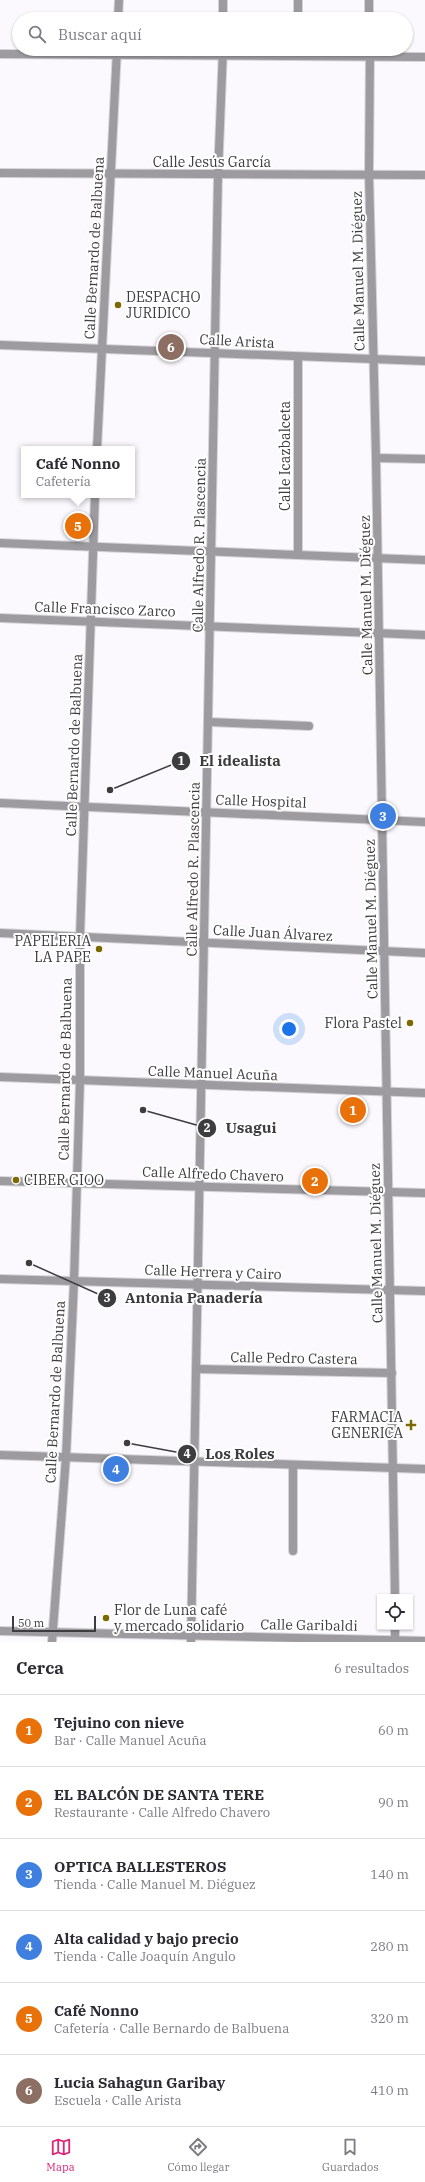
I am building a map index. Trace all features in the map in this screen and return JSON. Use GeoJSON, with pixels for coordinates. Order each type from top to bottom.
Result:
{"type":"FeatureCollection","features":[{"type":"Feature","properties":{"kind":"street"},"geometry":{"type":"LineString","coordinates":[[118,12],[119,0]]}},
{"type":"Feature","properties":{"kind":"street"},"geometry":{"type":"LineString","coordinates":[[223,0],[223,12]]}},
{"type":"Feature","properties":{"kind":"street"},"geometry":{"type":"LineString","coordinates":[[298,0],[298,12]]}},
{"type":"Feature","properties":{"kind":"street"},"geometry":{"type":"LineString","coordinates":[[369,0],[369,12]]}},
{"type":"Feature","properties":{"kind":"street"},"geometry":{"type":"LineString","coordinates":[[0,54],[12,54]]}},
{"type":"Feature","properties":{"kind":"street","name":"Calle Bernardo de Balbuena"},"geometry":{"type":"LineString","coordinates":[[97,446],[117,56]]}},
{"type":"Feature","properties":{"kind":"street","name":"Calle Alfredo R. Plascencia"},"geometry":{"type":"LineString","coordinates":[[190,1639],[197,1369],[199,1186],[209,722],[218,175],[223,56]]}},
{"type":"Feature","properties":{"kind":"street","name":"Calle Manuel M. Diéguez"},"geometry":{"type":"LineString","coordinates":[[370,56],[369,174],[378,558],[395,1594]]}},
{"type":"Feature","properties":{"kind":"street"},"geometry":{"type":"LineString","coordinates":[[411,56],[425,57]]}},
{"type":"Feature","properties":{"kind":"street","name":"Calle Jesús García"},"geometry":{"type":"LineString","coordinates":[[0,173],[110,175],[425,175]]}},
{"type":"Feature","properties":{"kind":"street","name":"Calle Arista"},"geometry":{"type":"LineString","coordinates":[[0,345],[102,347],[298,357],[425,361]]}},
{"type":"Feature","properties":{"kind":"street","name":"Calle Icazbalceta"},"geometry":{"type":"LineString","coordinates":[[298,357],[298,555]]}},
{"type":"Feature","properties":{"kind":"street"},"geometry":{"type":"LineString","coordinates":[[376,458],[425,459]]}},
{"type":"Feature","properties":{"kind":"street","name":"Calle Bernardo de Balbuena"},"geometry":{"type":"LineString","coordinates":[[52,1642],[66,1457],[74,1281],[80,1080],[80,937],[86,807],[92,546],[95,498]]}},
{"type":"Feature","properties":{"kind":"street"},"geometry":{"type":"LineString","coordinates":[[0,543],[425,560]]}},
{"type":"Feature","properties":{"kind":"street","name":"Calle Francisco Zarco"},"geometry":{"type":"LineString","coordinates":[[0,618],[425,635]]}},
{"type":"Feature","properties":{"kind":"street"},"geometry":{"type":"LineString","coordinates":[[209,722],[309,726]]}},
{"type":"Feature","properties":{"kind":"street","name":"Calle Hospital"},"geometry":{"type":"LineString","coordinates":[[0,803],[425,822]]}},
{"type":"Feature","properties":{"kind":"street","name":"Calle Juan Álvarez"},"geometry":{"type":"LineString","coordinates":[[0,933],[425,953]]}},
{"type":"Feature","properties":{"kind":"street","name":"Calle Manuel Acuña"},"geometry":{"type":"LineString","coordinates":[[0,1077],[202,1086],[425,1093]]}},
{"type":"Feature","properties":{"kind":"street","name":"Calle Alfredo Chavero"},"geometry":{"type":"LineString","coordinates":[[0,1180],[425,1193]]}},
{"type":"Feature","properties":{"kind":"street","name":"Calle Herrera y Cairo"},"geometry":{"type":"LineString","coordinates":[[0,1279],[425,1291]]}},
{"type":"Feature","properties":{"kind":"street","name":"Calle Pedro Castera"},"geometry":{"type":"LineString","coordinates":[[197,1369],[392,1373]]}},
{"type":"Feature","properties":{"kind":"street"},"geometry":{"type":"LineString","coordinates":[[0,1455],[425,1469]]}},
{"type":"Feature","properties":{"kind":"street"},"geometry":{"type":"LineString","coordinates":[[292,1465],[293,1552]]}},
{"type":"Feature","properties":{"kind":"street"},"geometry":{"type":"LineString","coordinates":[[395,1630],[395,1641]]}},
{"type":"Feature","properties":{"kind":"street","name":"Calle Garibaldi"},"geometry":{"type":"LineString","coordinates":[[0,1631],[190,1639],[425,1641]]}},
{"type":"Feature","properties":{"kind":"place","name":"DESPACHO JURIDICO"},"geometry":{"type":"Point","coordinates":[118,305]}},
{"type":"Feature","properties":{"kind":"place","name":"Lucia Sahagun Garibay"},"geometry":{"type":"Point","coordinates":[171,347]}},
{"type":"Feature","properties":{"kind":"place","name":"Café Nonno"},"geometry":{"type":"Point","coordinates":[78,526]}},
{"type":"Feature","properties":{"kind":"place","name":"El idealista"},"geometry":{"type":"Point","coordinates":[110,790]}},
{"type":"Feature","properties":{"kind":"place","name":"OPTICA BALLESTEROS"},"geometry":{"type":"Point","coordinates":[383,816]}},
{"type":"Feature","properties":{"kind":"place","name":"PAPELERIA LA PAPE"},"geometry":{"type":"Point","coordinates":[99,949]}},
{"type":"Feature","properties":{"kind":"place","name":"Flora Pastel"},"geometry":{"type":"Point","coordinates":[410,1023]}},
{"type":"Feature","properties":{"kind":"place","name":"Usagui"},"geometry":{"type":"Point","coordinates":[143,1110]}},
{"type":"Feature","properties":{"kind":"place","name":"Tejuino con nieve"},"geometry":{"type":"Point","coordinates":[353,1110]}},
{"type":"Feature","properties":{"kind":"place","name":"CIBER GIOO"},"geometry":{"type":"Point","coordinates":[16,1180]}},
{"type":"Feature","properties":{"kind":"place","name":"EL BALCÓN DE SANTA TERE"},"geometry":{"type":"Point","coordinates":[315,1181]}},
{"type":"Feature","properties":{"kind":"place","name":"Antonia Panadería"},"geometry":{"type":"Point","coordinates":[29,1263]}},
{"type":"Feature","properties":{"kind":"place","name":"FARMACIA GENERICA"},"geometry":{"type":"Point","coordinates":[411,1425]}},
{"type":"Feature","properties":{"kind":"place","name":"Los Roles"},"geometry":{"type":"Point","coordinates":[127,1443]}},
{"type":"Feature","properties":{"kind":"place","name":"Alta calidad y bajo precio"},"geometry":{"type":"Point","coordinates":[116,1469]}},
{"type":"Feature","properties":{"kind":"place","name":"Flor de Luna café y mercado solidario"},"geometry":{"type":"Point","coordinates":[106,1618]}}]}
